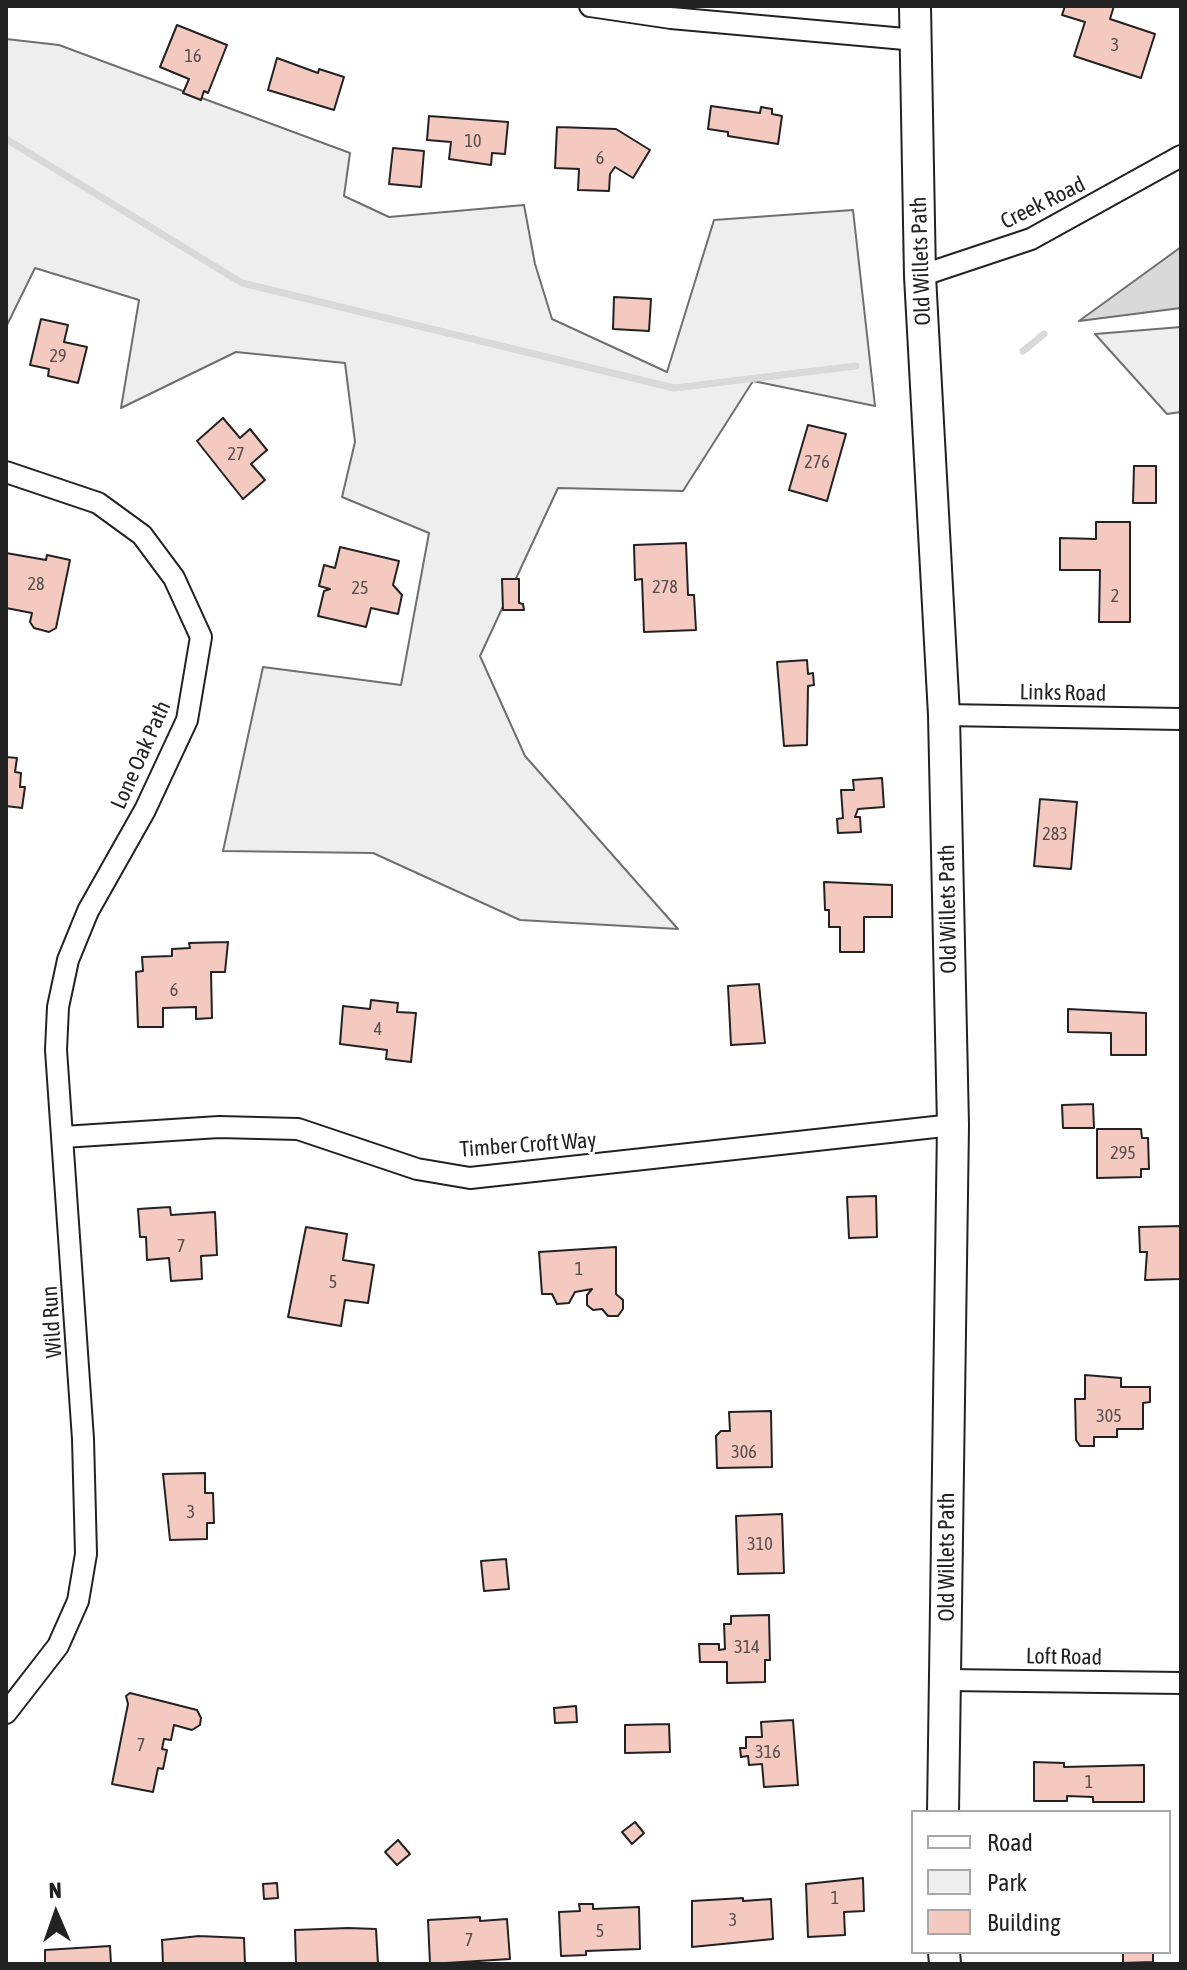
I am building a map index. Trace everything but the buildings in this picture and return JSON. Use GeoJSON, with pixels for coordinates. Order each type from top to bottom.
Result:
{"type":"FeatureCollection","features":[{"type":"Feature","properties":{"kind":"main road","name":"Old Willets Path"},"geometry":{"type":"LineString","coordinates":[[915,6],[920,276],[944,715],[953,1125],[943,1810]]}},
{"type":"Feature","properties":{"kind":"street"},"geometry":{"type":"LineString","coordinates":[[590,6],[671,18],[916,40]]}},
{"type":"Feature","properties":{"kind":"street","name":"Creek Road"},"geometry":{"type":"LineString","coordinates":[[920,276],[1031,239],[1181,156]]}},
{"type":"Feature","properties":{"kind":"street","name":"Lone Oak Path"},"geometry":{"type":"LineString","coordinates":[[6,472],[98,503],[142,535],[174,578],[201,637],[187,720],[145,810],[88,911]]}},
{"type":"Feature","properties":{"kind":"street","name":"Links Road"},"geometry":{"type":"LineString","coordinates":[[944,715],[1181,719]]}},
{"type":"Feature","properties":{"kind":"street","name":"Wild Run"},"geometry":{"type":"LineString","coordinates":[[6,1713],[58,1646],[78,1601],[86,1554],[83,1439],[56,1050],[58,1007],[68,960],[88,911]]}},
{"type":"Feature","properties":{"kind":"street","name":"Timber Croft Way"},"geometry":{"type":"LineString","coordinates":[[63,1137],[219,1127],[298,1129],[417,1169],[470,1178],[953,1125]]}},
{"type":"Feature","properties":{"kind":"street","name":"Loft Road"},"geometry":{"type":"LineString","coordinates":[[947,1680],[1181,1683]]}},
{"type":"Feature","properties":{"kind":"green space"},"geometry":{"type":"Polygon","coordinates":[[[6,39],[59,45],[350,153],[344,196],[389,217],[524,205],[535,264],[552,319],[667,372],[714,220],[853,210],[875,406],[753,381],[683,491],[558,488],[480,656],[525,756],[678,929],[520,920],[373,853],[223,851],[263,667],[401,685],[429,533],[342,497],[355,442],[345,363],[236,352],[121,408],[139,300],[35,268],[6,327],[6,39]]]}},
{"type":"Feature","properties":{"kind":"green space"},"geometry":{"type":"Polygon","coordinates":[[[1181,327],[1181,412],[1167,414],[1095,334],[1181,327]]]}},
{"type":"Feature","properties":{"kind":"shaded area"},"geometry":{"type":"Polygon","coordinates":[[[1181,247],[1181,308],[1079,321],[1181,247]]]}},
{"type":"Feature","properties":{"kind":"waterway"},"geometry":{"type":"LineString","coordinates":[[6,139],[242,283],[674,388],[856,366]]}},
{"type":"Feature","properties":{"kind":"waterway"},"geometry":{"type":"LineString","coordinates":[[1023,351],[1044,334]]}}]}
